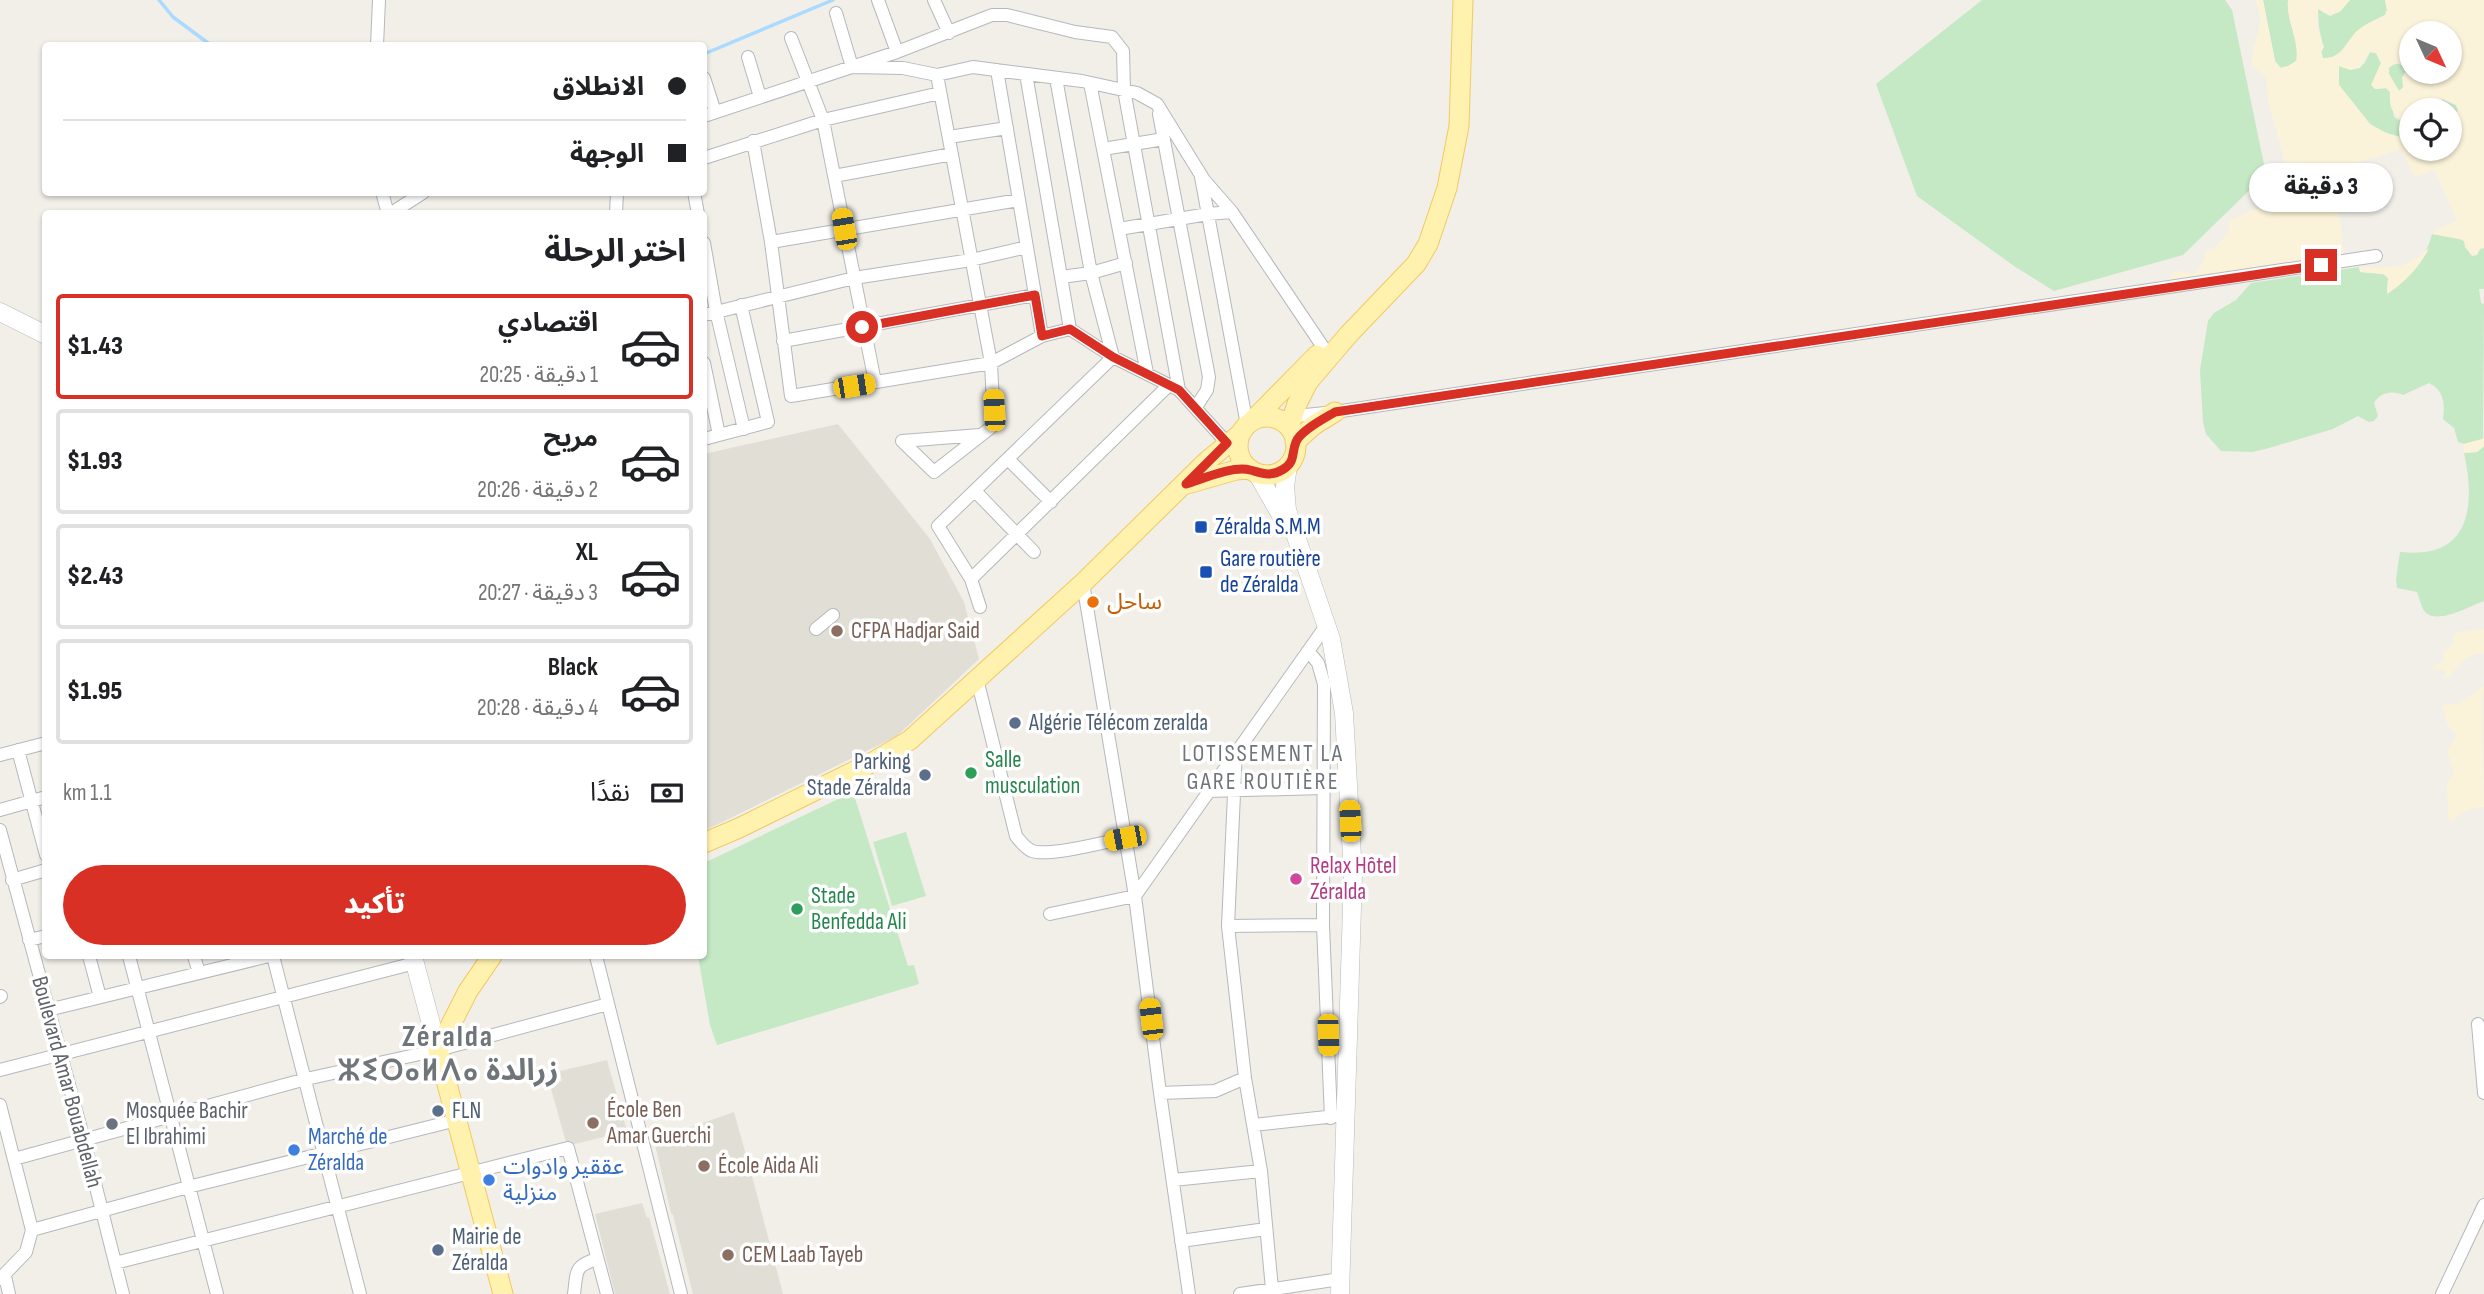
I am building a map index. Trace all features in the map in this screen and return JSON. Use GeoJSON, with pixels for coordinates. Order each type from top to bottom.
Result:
{"type":"FeatureCollection","features":[{"type":"Feature","properties":{"kind":"main road"},"geometry":{"type":"LineString","coordinates":[[1340,1286],[1338,1115],[1353,876],[1344,713],[1328,626],[1287,510],[1285,487],[1288,465],[1295,451],[1288,426],[1301,393],[1336,349],[1416,264],[1428,244],[1447,188],[1460,125],[1462,0]]}},
{"type":"Feature","properties":{"kind":"main road"},"geometry":{"type":"LineString","coordinates":[[707,842],[873,762],[910,740],[1083,583],[1242,430],[1399,273],[1436,221]]}},
{"type":"Feature","properties":{"kind":"main road"},"geometry":{"type":"LineString","coordinates":[[0,312],[42,333]]}},
{"type":"Feature","properties":{"kind":"main road"},"geometry":{"type":"LineString","coordinates":[[1301,393],[1311,405],[1329,413],[1314,425],[1288,426],[1259,418],[1242,430],[1238,441],[1240,457],[1254,471],[1280,512],[1333,655]]}},
{"type":"Feature","properties":{"kind":"main road"},"geometry":{"type":"LineString","coordinates":[[1186,484],[1236,470],[1274,474],[1288,465]]}},
{"type":"Feature","properties":{"kind":"main road"},"geometry":{"type":"LineString","coordinates":[[414,959],[503,1294]]}},
{"type":"Feature","properties":{"kind":"main road"},"geometry":{"type":"LineString","coordinates":[[438,1050],[468,991],[490,959]]}},
{"type":"Feature","properties":{"kind":"street"},"geometry":{"type":"LineString","coordinates":[[377,42],[379,0]]}},
{"type":"Feature","properties":{"kind":"street"},"geometry":{"type":"LineString","coordinates":[[878,0],[897,52]]}},
{"type":"Feature","properties":{"kind":"street"},"geometry":{"type":"LineString","coordinates":[[934,0],[949,33]]}},
{"type":"Feature","properties":{"kind":"street"},"geometry":{"type":"LineString","coordinates":[[836,13],[852,67]]}},
{"type":"Feature","properties":{"kind":"street"},"geometry":{"type":"LineString","coordinates":[[709,114],[897,52],[992,15],[1007,15],[1075,32],[1112,37],[1123,51],[1124,90],[1174,388]]}},
{"type":"Feature","properties":{"kind":"street"},"geometry":{"type":"LineString","coordinates":[[791,38],[823,120],[875,382]]}},
{"type":"Feature","properties":{"kind":"street"},"geometry":{"type":"LineString","coordinates":[[748,57],[760,97]]}},
{"type":"Feature","properties":{"kind":"street"},"geometry":{"type":"LineString","coordinates":[[852,67],[903,68],[937,75],[973,67],[1090,83],[1137,93],[1157,104],[1200,174],[1232,212],[1323,347]]}},
{"type":"Feature","properties":{"kind":"street"},"geometry":{"type":"LineString","coordinates":[[997,70],[1042,336]]}},
{"type":"Feature","properties":{"kind":"street"},"geometry":{"type":"LineString","coordinates":[[1026,74],[1070,329]]}},
{"type":"Feature","properties":{"kind":"street"},"geometry":{"type":"LineString","coordinates":[[937,75],[991,363],[994,425],[934,472],[902,440],[980,435]]}},
{"type":"Feature","properties":{"kind":"street"},"geometry":{"type":"LineString","coordinates":[[1056,78],[1091,272],[1113,357]]}},
{"type":"Feature","properties":{"kind":"street"},"geometry":{"type":"LineString","coordinates":[[1090,83],[1147,373]]}},
{"type":"Feature","properties":{"kind":"street"},"geometry":{"type":"LineString","coordinates":[[707,157],[823,120],[940,93]]}},
{"type":"Feature","properties":{"kind":"street"},"geometry":{"type":"LineString","coordinates":[[1157,104],[1209,377],[1205,396],[1196,407]]}},
{"type":"Feature","properties":{"kind":"street"},"geometry":{"type":"LineString","coordinates":[[949,137],[1007,128]]}},
{"type":"Feature","properties":{"kind":"street"},"geometry":{"type":"LineString","coordinates":[[1103,149],[1164,139]]}},
{"type":"Feature","properties":{"kind":"street"},"geometry":{"type":"LineString","coordinates":[[753,141],[771,242],[791,396],[991,363],[1042,336],[1070,329],[1113,357],[1174,388],[1196,407],[1242,430]]}},
{"type":"Feature","properties":{"kind":"street"},"geometry":{"type":"LineString","coordinates":[[834,176],[952,154]]}},
{"type":"Feature","properties":{"kind":"street"},"geometry":{"type":"LineString","coordinates":[[1200,174],[1242,430]]}},
{"type":"Feature","properties":{"kind":"street"},"geometry":{"type":"LineString","coordinates":[[392,210],[417,196]]}},
{"type":"Feature","properties":{"kind":"street"},"geometry":{"type":"LineString","coordinates":[[771,242],[1019,200]]}},
{"type":"Feature","properties":{"kind":"street"},"geometry":{"type":"LineString","coordinates":[[1119,229],[1232,212]]}},
{"type":"Feature","properties":{"kind":"street"},"geometry":{"type":"LineString","coordinates":[[710,313],[854,278],[971,260],[1027,247]]}},
{"type":"Feature","properties":{"kind":"street"},"geometry":{"type":"LineString","coordinates":[[1329,413],[2376,257]]}},
{"type":"Feature","properties":{"kind":"street"},"geometry":{"type":"LineString","coordinates":[[1061,277],[1126,263]]}},
{"type":"Feature","properties":{"kind":"street"},"geometry":{"type":"LineString","coordinates":[[707,278],[710,313],[744,429]]}},
{"type":"Feature","properties":{"kind":"street"},"geometry":{"type":"LineString","coordinates":[[783,341],[1035,295]]}},
{"type":"Feature","properties":{"kind":"street"},"geometry":{"type":"LineString","coordinates":[[707,438],[768,422],[741,305]]}},
{"type":"Feature","properties":{"kind":"street"},"geometry":{"type":"LineString","coordinates":[[980,607],[971,579],[939,526],[1113,357]]}},
{"type":"Feature","properties":{"kind":"street"},"geometry":{"type":"LineString","coordinates":[[707,377],[719,435]]}},
{"type":"Feature","properties":{"kind":"street"},"geometry":{"type":"LineString","coordinates":[[971,579],[1174,388]]}},
{"type":"Feature","properties":{"kind":"street"},"geometry":{"type":"LineString","coordinates":[[1008,459],[1051,502]]}},
{"type":"Feature","properties":{"kind":"street"},"geometry":{"type":"LineString","coordinates":[[975,491],[1034,552]]}},
{"type":"Feature","properties":{"kind":"street"},"geometry":{"type":"LineString","coordinates":[[1083,583],[1135,896],[1189,1294]]}},
{"type":"Feature","properties":{"kind":"street"},"geometry":{"type":"LineString","coordinates":[[816,629],[833,614]]}},
{"type":"Feature","properties":{"kind":"street"},"geometry":{"type":"LineString","coordinates":[[1050,914],[1135,896],[1323,630]]}},
{"type":"Feature","properties":{"kind":"street"},"geometry":{"type":"LineString","coordinates":[[1253,1125],[1338,1115],[1324,925],[1324,684],[1321,670],[1308,651]]}},
{"type":"Feature","properties":{"kind":"street"},"geometry":{"type":"LineString","coordinates":[[977,679],[1016,836],[1024,845],[1029,850],[1045,853],[1125,838]]}},
{"type":"Feature","properties":{"kind":"street"},"geometry":{"type":"LineString","coordinates":[[0,755],[42,744]]}},
{"type":"Feature","properties":{"kind":"street"},"geometry":{"type":"LineString","coordinates":[[18,750],[42,840]]}},
{"type":"Feature","properties":{"kind":"street"},"geometry":{"type":"LineString","coordinates":[[1236,750],[1228,926],[1245,1078],[1261,1171],[1272,1289]]}},
{"type":"Feature","properties":{"kind":"street"},"geometry":{"type":"LineString","coordinates":[[1207,791],[1324,788]]}},
{"type":"Feature","properties":{"kind":"street"},"geometry":{"type":"LineString","coordinates":[[0,810],[42,798]]}},
{"type":"Feature","properties":{"kind":"street","name":"Boulevard Amar Bouabdellah"},"geometry":{"type":"LineString","coordinates":[[0,830],[123,1294]]}},
{"type":"Feature","properties":{"kind":"street"},"geometry":{"type":"LineString","coordinates":[[12,880],[42,871]]}},
{"type":"Feature","properties":{"kind":"street"},"geometry":{"type":"LineString","coordinates":[[1228,926],[1324,925]]}},
{"type":"Feature","properties":{"kind":"street"},"geometry":{"type":"LineString","coordinates":[[29,940],[42,937]]}},
{"type":"Feature","properties":{"kind":"street"},"geometry":{"type":"LineString","coordinates":[[90,959],[100,997]]}},
{"type":"Feature","properties":{"kind":"street"},"geometry":{"type":"LineString","coordinates":[[130,959],[217,1294]]}},
{"type":"Feature","properties":{"kind":"street"},"geometry":{"type":"LineString","coordinates":[[195,959],[199,973]]}},
{"type":"Feature","properties":{"kind":"street"},"geometry":{"type":"LineString","coordinates":[[48,1010],[245,959]]}},
{"type":"Feature","properties":{"kind":"street"},"geometry":{"type":"LineString","coordinates":[[272,959],[306,1079],[360,1294]]}},
{"type":"Feature","properties":{"kind":"street"},"geometry":{"type":"LineString","coordinates":[[0,1070],[284,997],[414,959]]}},
{"type":"Feature","properties":{"kind":"street"},"geometry":{"type":"LineString","coordinates":[[597,959],[681,1294]]}},
{"type":"Feature","properties":{"kind":"street"},"geometry":{"type":"LineString","coordinates":[[14,1159],[306,1079],[438,1050],[608,1004]]}},
{"type":"Feature","properties":{"kind":"street"},"geometry":{"type":"LineString","coordinates":[[2478,1024],[2484,1093]]}},
{"type":"Feature","properties":{"kind":"street"},"geometry":{"type":"LineString","coordinates":[[1160,1093],[1215,1091],[1245,1078]]}},
{"type":"Feature","properties":{"kind":"street"},"geometry":{"type":"LineString","coordinates":[[0,1105],[32,1230],[26,1252],[2,1277],[9,1294]]}},
{"type":"Feature","properties":{"kind":"street"},"geometry":{"type":"LineString","coordinates":[[32,1230],[188,1187],[457,1120]]}},
{"type":"Feature","properties":{"kind":"street"},"geometry":{"type":"LineString","coordinates":[[115,1263],[568,1148],[607,1294]]}},
{"type":"Feature","properties":{"kind":"street"},"geometry":{"type":"LineString","coordinates":[[1172,1181],[1261,1171]]}},
{"type":"Feature","properties":{"kind":"street"},"geometry":{"type":"LineString","coordinates":[[2442,1294],[2484,1205]]}},
{"type":"Feature","properties":{"kind":"street"},"geometry":{"type":"LineString","coordinates":[[1181,1241],[1266,1229]]}},
{"type":"Feature","properties":{"kind":"street"},"geometry":{"type":"LineString","coordinates":[[574,1294],[578,1267],[582,1263],[597,1259]]}},
{"type":"Feature","properties":{"kind":"street"},"geometry":{"type":"LineString","coordinates":[[1240,1294],[1272,1289],[1340,1286]]}},
{"type":"Feature","properties":{"kind":"shaded area","name":"CFPA Hadjar Said"},"geometry":{"type":"Polygon","coordinates":[[[838,424],[930,539],[964,602],[979,659],[897,736],[707,830],[707,453],[838,424]]]}},
{"type":"Feature","properties":{"kind":"shaded area"},"geometry":{"type":"Polygon","coordinates":[[[607,1060],[627,1131],[567,1146],[550,1085],[562,1081],[560,1071],[607,1060]]]}},
{"type":"Feature","properties":{"kind":"shaded area"},"geometry":{"type":"Polygon","coordinates":[[[734,1112],[783,1294],[693,1294],[671,1213],[654,1140],[734,1112]]]}},
{"type":"Feature","properties":{"kind":"shaded area"},"geometry":{"type":"Polygon","coordinates":[[[642,1203],[647,1218],[649,1217],[670,1294],[615,1294],[595,1214],[642,1203]]]}},
{"type":"Feature","properties":{"kind":"green space"},"geometry":{"type":"Polygon","coordinates":[[[1982,0],[2225,0],[2232,10],[2266,174],[2183,255],[2054,291],[2014,266],[1917,196],[1876,84],[1982,0]]]}},
{"type":"Feature","properties":{"kind":"green space"},"geometry":{"type":"Polygon","coordinates":[[[2263,0],[2288,0],[2297,61],[2288,66],[2280,68],[2275,61],[2263,0]]]}},
{"type":"Feature","properties":{"kind":"green space"},"geometry":{"type":"Polygon","coordinates":[[[2350,0],[2385,0],[2387,10],[2385,15],[2356,32],[2337,57],[2323,58],[2318,8],[2324,13],[2340,12],[2350,0]]]}},
{"type":"Feature","properties":{"kind":"green space"},"geometry":{"type":"Polygon","coordinates":[[[2370,52],[2376,53],[2381,63],[2375,89],[2386,88],[2390,92],[2394,117],[2399,120],[2399,137],[2374,129],[2339,85],[2339,65],[2344,68],[2364,64],[2370,52]]]}},
{"type":"Feature","properties":{"kind":"green space"},"geometry":{"type":"Polygon","coordinates":[[[2399,63],[2399,84],[2403,84],[2399,91],[2389,74],[2389,68],[2399,63]]]}},
{"type":"Feature","properties":{"kind":"green space"},"geometry":{"type":"Polygon","coordinates":[[[2432,234],[2459,238],[2484,248],[2484,289],[2479,289],[2481,303],[2484,304],[2483,439],[2464,444],[2458,442],[2454,428],[2443,419],[2441,394],[2429,383],[2403,395],[2391,392],[2380,396],[2374,403],[2378,416],[2374,421],[2369,422],[2358,416],[2333,429],[2269,448],[2252,452],[2221,451],[2206,434],[2200,370],[2208,321],[2214,313],[2236,300],[2251,283],[2359,267],[2361,272],[2383,274],[2388,278],[2387,293],[2416,268],[2432,234]]]}},
{"type":"Feature","properties":{"kind":"green space"},"geometry":{"type":"Polygon","coordinates":[[[2484,446],[2484,601],[2446,615],[2432,616],[2424,611],[2417,592],[2397,588],[2400,552],[2423,552],[2441,548],[2454,538],[2463,526],[2467,510],[2468,473],[2464,453],[2477,452],[2484,446]]]}},
{"type":"Feature","properties":{"kind":"green space","name":"Stade Benfedda Ali"},"geometry":{"type":"Polygon","coordinates":[[[853,792],[908,966],[914,965],[919,984],[717,1045],[710,1025],[699,959],[707,959],[707,862],[853,792]]]}},
{"type":"Feature","properties":{"kind":"green space"},"geometry":{"type":"Polygon","coordinates":[[[906,832],[926,896],[892,906],[873,842],[906,832]]]}},
{"type":"Feature","properties":{"kind":"sand"},"geometry":{"type":"Polygon","coordinates":[[[2255,0],[2263,0],[2275,61],[2281,68],[2296,61],[2297,53],[2288,0],[2350,0],[2339,12],[2330,16],[2318,9],[2317,28],[2324,47],[2321,52],[2323,58],[2329,58],[2342,50],[2359,29],[2385,15],[2385,0],[2484,0],[2484,248],[2480,249],[2477,255],[2472,256],[2465,247],[2464,240],[2432,234],[2457,221],[2435,170],[2415,177],[2407,161],[2462,161],[2462,98],[2399,98],[2399,118],[2390,104],[2390,92],[2386,88],[2375,89],[2371,85],[2381,63],[2376,53],[2370,52],[2360,68],[2350,70],[2339,66],[2339,85],[2370,124],[2399,137],[2399,150],[2333,170],[2344,255],[2169,280],[2177,271],[2194,274],[2204,261],[2206,250],[2215,248],[2229,232],[2229,221],[2293,192],[2268,100],[2267,78],[2252,65],[2260,18],[2255,0]]]}},
{"type":"Feature","properties":{"kind":"sand"},"geometry":{"type":"Polygon","coordinates":[[[2429,248],[2411,274],[2387,294],[2388,278],[2383,274],[2360,272],[2359,267],[2405,264],[2429,248]]]}},
{"type":"Feature","properties":{"kind":"sand"},"geometry":{"type":"Polygon","coordinates":[[[2484,437],[2484,446],[2477,452],[2464,453],[2464,444],[2484,437]]]}},
{"type":"Feature","properties":{"kind":"sand"},"geometry":{"type":"Polygon","coordinates":[[[2484,629],[2484,653],[2464,660],[2450,677],[2442,678],[2446,674],[2445,670],[2429,669],[2444,661],[2444,652],[2452,645],[2455,633],[2484,629]]]}},
{"type":"Feature","properties":{"kind":"sand"},"geometry":{"type":"Polygon","coordinates":[[[2484,686],[2484,807],[2466,810],[2450,822],[2447,783],[2454,774],[2447,751],[2457,735],[2448,726],[2442,705],[2458,704],[2484,686]]]}},
{"type":"Feature","properties":{"kind":"waterway"},"geometry":{"type":"LineString","coordinates":[[159,0],[173,17],[207,42]]}},
{"type":"Feature","properties":{"kind":"waterway"},"geometry":{"type":"LineString","coordinates":[[707,53],[833,0]]}},
{"type":"Feature","properties":{"kind":"place","name":"Zéralda S.M.M"},"geometry":{"type":"Point","coordinates":[1201,527]}},
{"type":"Feature","properties":{"kind":"place","name":"Gare routière de Zéralda"},"geometry":{"type":"Point","coordinates":[1206,572]}},
{"type":"Feature","properties":{"kind":"place","name":"ساحل"},"geometry":{"type":"Point","coordinates":[1093,602]}},
{"type":"Feature","properties":{"kind":"place","name":"CFPA Hadjar Said"},"geometry":{"type":"Point","coordinates":[837,631]}},
{"type":"Feature","properties":{"kind":"place","name":"Algérie Télécom zeralda"},"geometry":{"type":"Point","coordinates":[1015,723]}},
{"type":"Feature","properties":{"kind":"place","name":"Salle musculation"},"geometry":{"type":"Point","coordinates":[971,773]}},
{"type":"Feature","properties":{"kind":"place","name":"Parking Stade Zéralda"},"geometry":{"type":"Point","coordinates":[925,775]}},
{"type":"Feature","properties":{"kind":"place","name":"Relax Hôtel Zéralda"},"geometry":{"type":"Point","coordinates":[1296,879]}},
{"type":"Feature","properties":{"kind":"place","name":"Stade Benfedda Ali"},"geometry":{"type":"Point","coordinates":[797,909]}},
{"type":"Feature","properties":{"kind":"place","name":"FLN"},"geometry":{"type":"Point","coordinates":[438,1111]}},
{"type":"Feature","properties":{"kind":"place","name":"École Ben Amar Guerchi"},"geometry":{"type":"Point","coordinates":[593,1123]}},
{"type":"Feature","properties":{"kind":"place","name":"Mosquée Bachir El Ibrahimi"},"geometry":{"type":"Point","coordinates":[112,1124]}},
{"type":"Feature","properties":{"kind":"place","name":"Marché de Zéralda"},"geometry":{"type":"Point","coordinates":[294,1150]}},
{"type":"Feature","properties":{"kind":"place","name":"École Aida Ali"},"geometry":{"type":"Point","coordinates":[704,1166]}},
{"type":"Feature","properties":{"kind":"place","name":"عققير وادوات منزلية"},"geometry":{"type":"Point","coordinates":[489,1180]}},
{"type":"Feature","properties":{"kind":"place","name":"Mairie de Zéralda"},"geometry":{"type":"Point","coordinates":[438,1250]}},
{"type":"Feature","properties":{"kind":"place","name":"CEM Laab Tayeb"},"geometry":{"type":"Point","coordinates":[728,1255]}},
{"type":"Feature","properties":{"kind":"district","name":"LOTISSEMENT LA GARE ROUTIÈRE"},"geometry":{"type":"Point","coordinates":[1263,767]}},
{"type":"Feature","properties":{"kind":"district","name":"Zéralda ⵣⵉⵔⴰⵍⴷⴰ زرالدة"},"geometry":{"type":"Point","coordinates":[448,1054]}},
{"type":"Feature","properties":{"kind":"route"},"geometry":{"type":"LineString","coordinates":[[862,327],[1035,295],[1042,336],[1070,329],[1113,357],[1179,390],[1227,443],[1186,484],[1243,469],[1266,475],[1281,471],[1293,458],[1296,442],[1304,433],[1335,412],[2321,265]]}}]}
